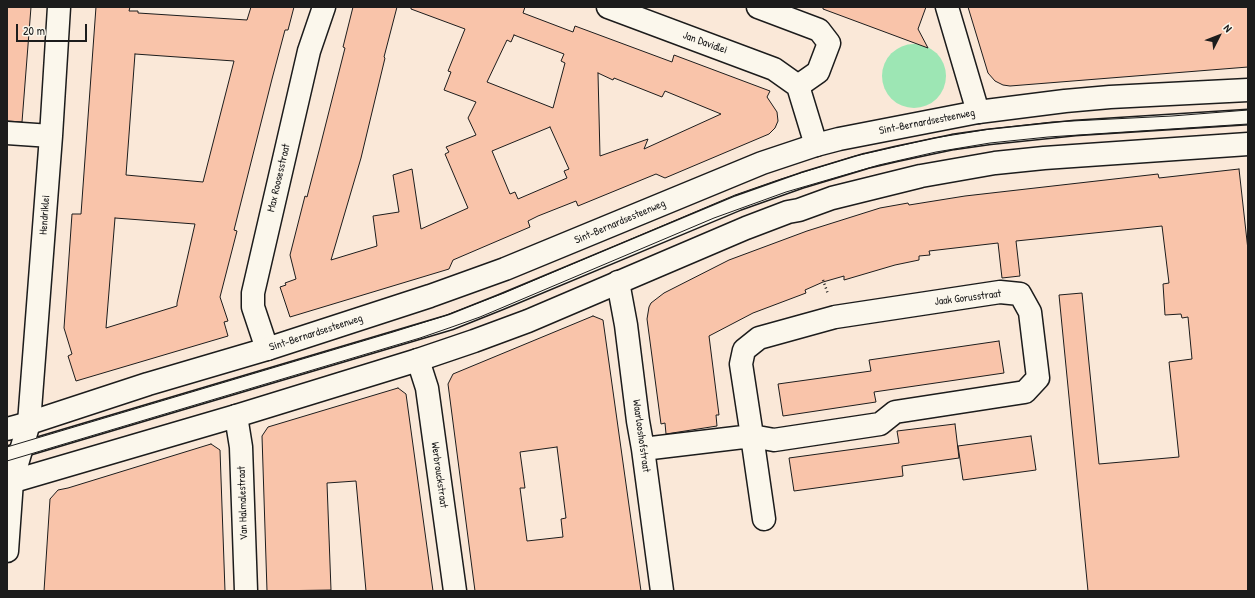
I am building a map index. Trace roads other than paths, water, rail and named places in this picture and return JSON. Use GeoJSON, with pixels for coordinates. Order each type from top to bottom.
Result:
{"type":"FeatureCollection","features":[{"type":"Feature","properties":{"kind":"street","name":"Hendriklei"},"geometry":{"type":"LineString","coordinates":[[7,551],[10,482],[15,452],[29,423],[51,136],[59,7]]}},
{"type":"Feature","properties":{"kind":"street","name":"Max Roosesstraat"},"geometry":{"type":"LineString","coordinates":[[267,349],[253,307],[252,293],[309,51],[324,7]]}},
{"type":"Feature","properties":{"kind":"street","name":"Jan Davidlei"},"geometry":{"type":"LineString","coordinates":[[608,7],[774,69],[798,86]]}},
{"type":"Feature","properties":{"kind":"street"},"geometry":{"type":"LineString","coordinates":[[758,7],[819,30],[829,43],[818,72],[798,86],[816,145]]}},
{"type":"Feature","properties":{"kind":"street"},"geometry":{"type":"LineString","coordinates":[[947,7],[978,112]]}},
{"type":"Feature","properties":{"kind":"street","name":"Sint-Bernardsesteenweg"},"geometry":{"type":"LineString","coordinates":[[7,429],[155,382],[267,349],[430,296],[505,269],[781,156],[816,145],[839,139],[978,112],[1110,97],[1248,90]]}},
{"type":"Feature","properties":{"kind":"street"},"geometry":{"type":"LineString","coordinates":[[7,133],[51,136]]}},
{"type":"Feature","properties":{"kind":"street"},"geometry":{"type":"LineString","coordinates":[[10,482],[236,416],[418,360],[528,321],[788,212],[799,210],[832,198],[921,176],[995,163],[1044,158],[1248,144]]}},
{"type":"Feature","properties":{"kind":"street","name":"Waarlooshofstraat"},"geometry":{"type":"LineString","coordinates":[[618,282],[626,325],[662,591]]}},
{"type":"Feature","properties":{"kind":"street","name":"Jaak Gorusstraat"},"geometry":{"type":"LineString","coordinates":[[643,449],[752,436],[774,440],[880,424],[895,412],[1025,392],[1038,378],[1030,312],[1020,294],[1000,292],[835,317],[759,338],[744,350],[741,364],[752,436],[764,519]]}},
{"type":"Feature","properties":{"kind":"street","name":"Werbrouckstraat"},"geometry":{"type":"LineString","coordinates":[[418,360],[428,388],[455,591]]}},
{"type":"Feature","properties":{"kind":"street","name":"Van Halmalestraat"},"geometry":{"type":"LineString","coordinates":[[236,416],[241,447],[246,591]]}},
{"type":"Feature","properties":{"kind":"lane"},"geometry":{"type":"LineString","coordinates":[[15,452],[451,322],[738,203],[803,180],[866,161],[988,137],[1075,128],[1248,117]]}},
{"type":"Feature","properties":{"kind":"tram line"},"geometry":{"type":"LineString","coordinates":[[7,447],[444,316],[504,293],[735,195],[855,156],[934,138],[990,129],[1052,122],[1172,116],[1248,110]]}},
{"type":"Feature","properties":{"kind":"tram line"},"geometry":{"type":"LineString","coordinates":[[7,461],[420,338],[480,317],[714,218],[786,192],[879,165],[936,152],[990,143],[1048,137],[1248,124]]}}]}
